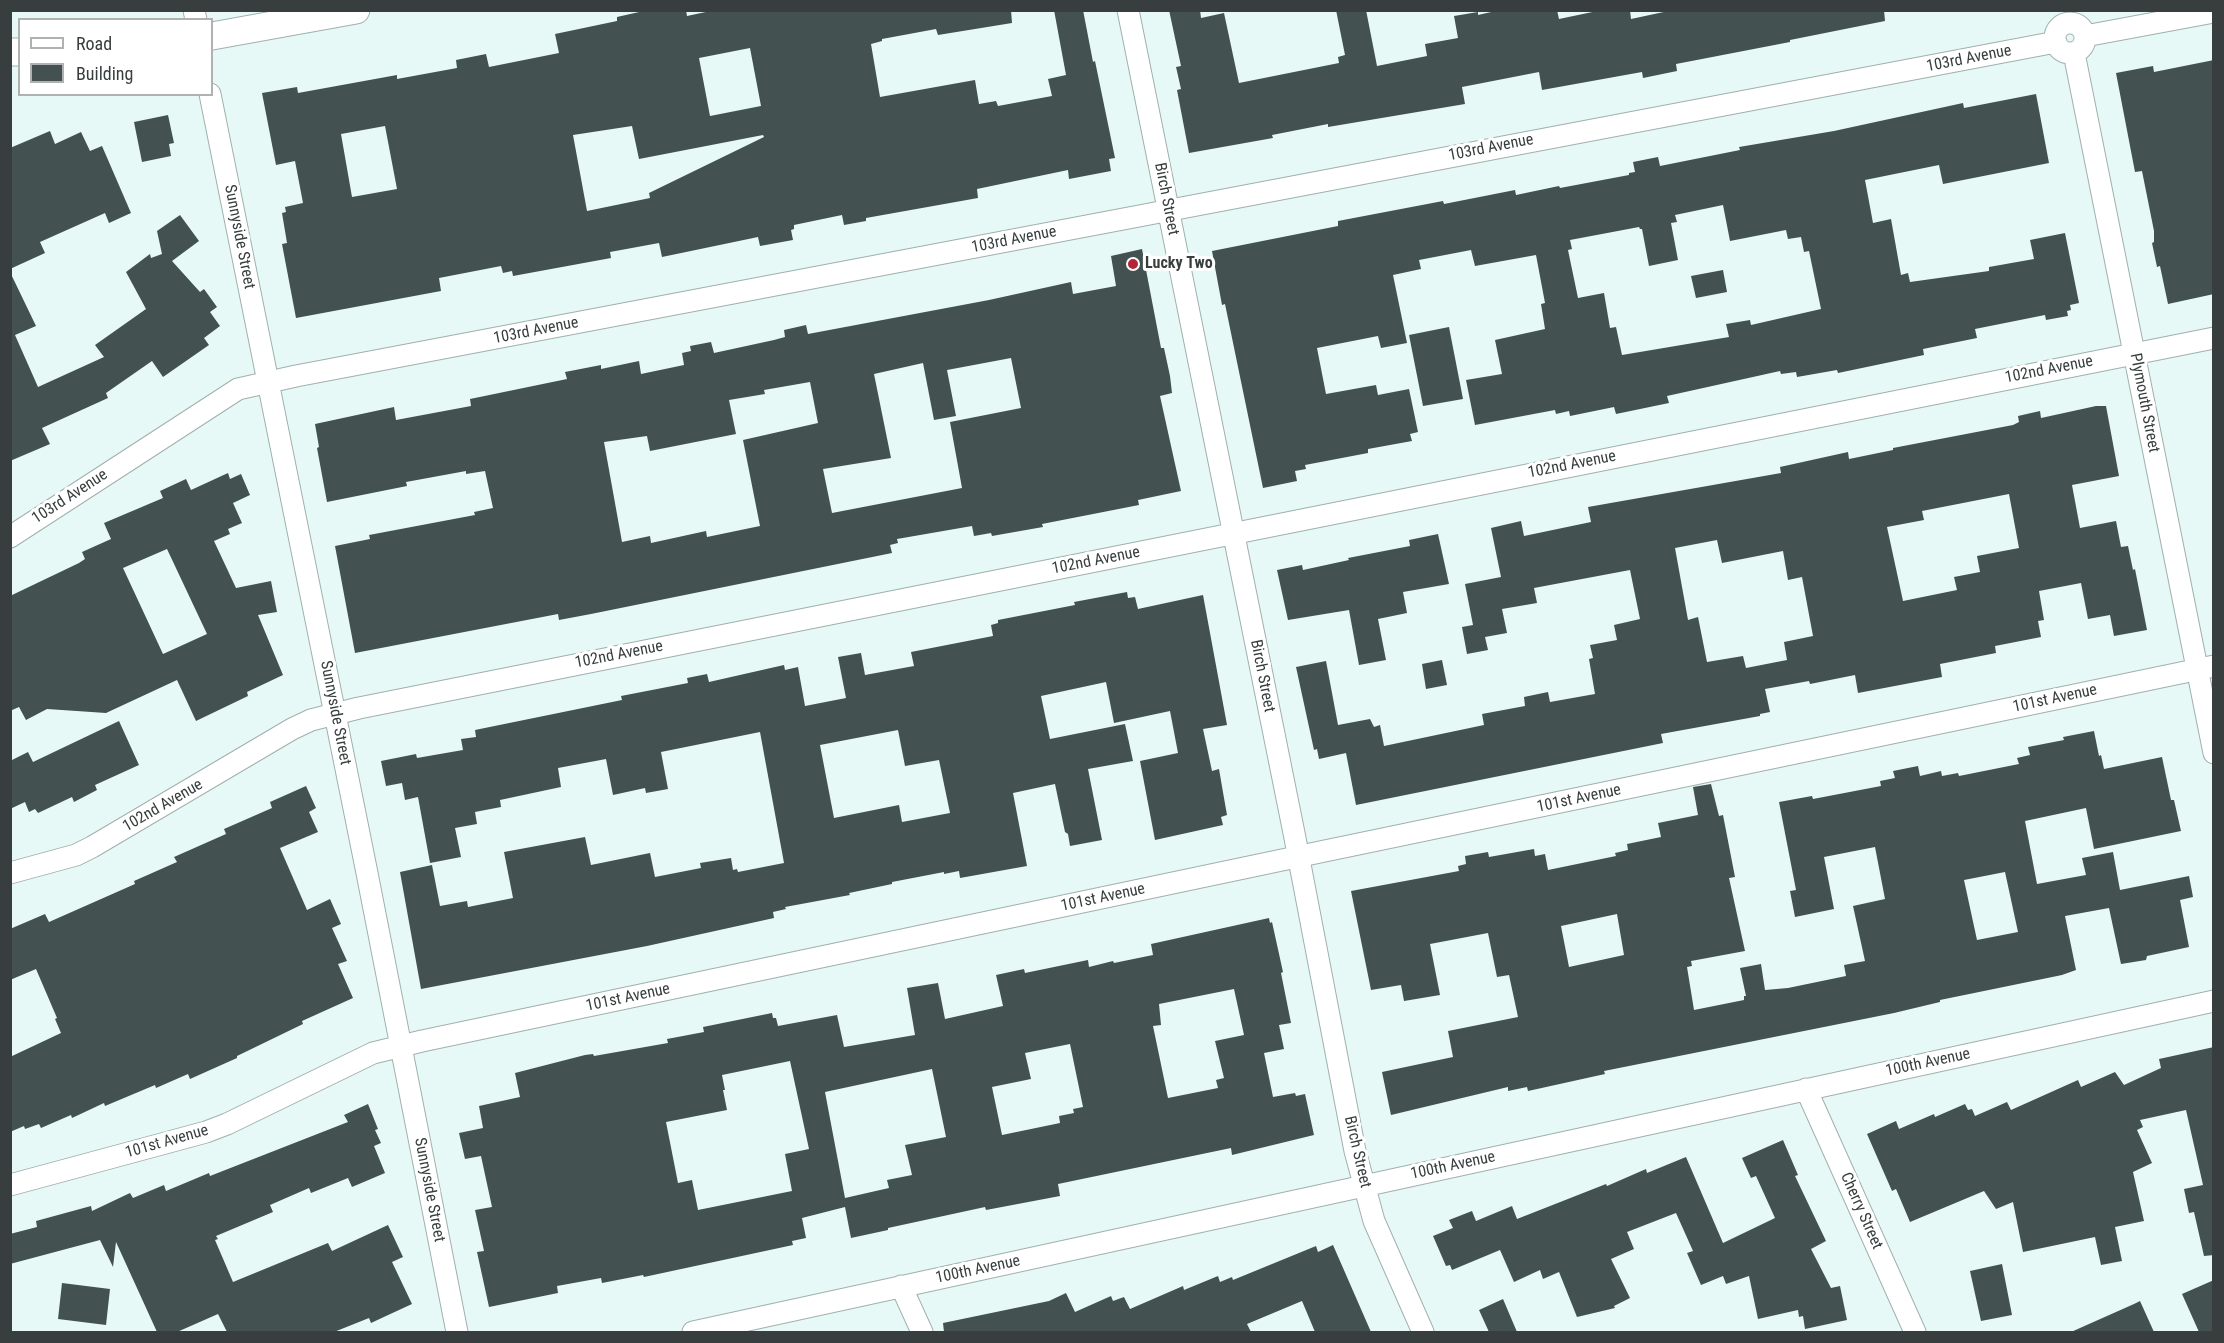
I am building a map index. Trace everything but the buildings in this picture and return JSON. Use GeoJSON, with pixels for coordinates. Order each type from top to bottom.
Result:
{"type":"FeatureCollection","features":[{"type":"Feature","properties":{"kind":"street"},"geometry":{"type":"LineString","coordinates":[[213,36],[356,10]]}},
{"type":"Feature","properties":{"kind":"street","name":"Birch Street"},"geometry":{"type":"LineString","coordinates":[[1128,10],[1355,1151],[1374,1221],[1423,1332]]}},
{"type":"Feature","properties":{"kind":"street","name":"103rd Avenue"},"geometry":{"type":"LineString","coordinates":[[10,537],[238,389],[2070,33],[2214,12]]}},
{"type":"Feature","properties":{"kind":"street","name":"Plymouth Street"},"geometry":{"type":"LineString","coordinates":[[2070,33],[2134,354],[2205,668],[2214,753]]}},
{"type":"Feature","properties":{"kind":"street","name":"Sunnyside Street"},"geometry":{"type":"LineString","coordinates":[[210,96],[457,1332]]}},
{"type":"Feature","properties":{"kind":"street","name":"102nd Avenue"},"geometry":{"type":"LineString","coordinates":[[10,873],[84,851],[292,729],[311,720],[335,714],[519,675],[2214,338]]}},
{"type":"Feature","properties":{"kind":"street","name":"101st Avenue"},"geometry":{"type":"LineString","coordinates":[[10,1185],[206,1132],[373,1053],[401,1046],[2205,668]]}},
{"type":"Feature","properties":{"kind":"street","name":"100th Avenue"},"geometry":{"type":"LineString","coordinates":[[693,1332],[2214,1001]]}},
{"type":"Feature","properties":{"kind":"street","name":"Cherry Street"},"geometry":{"type":"LineString","coordinates":[[1806,1089],[1915,1332]]}},
{"type":"Feature","properties":{"kind":"street"},"geometry":{"type":"LineString","coordinates":[[901,1287],[922,1332]]}},
{"type":"Feature","properties":{"kind":"place","name":"Lucky Two"},"geometry":{"type":"Point","coordinates":[1133,264]}}]}
